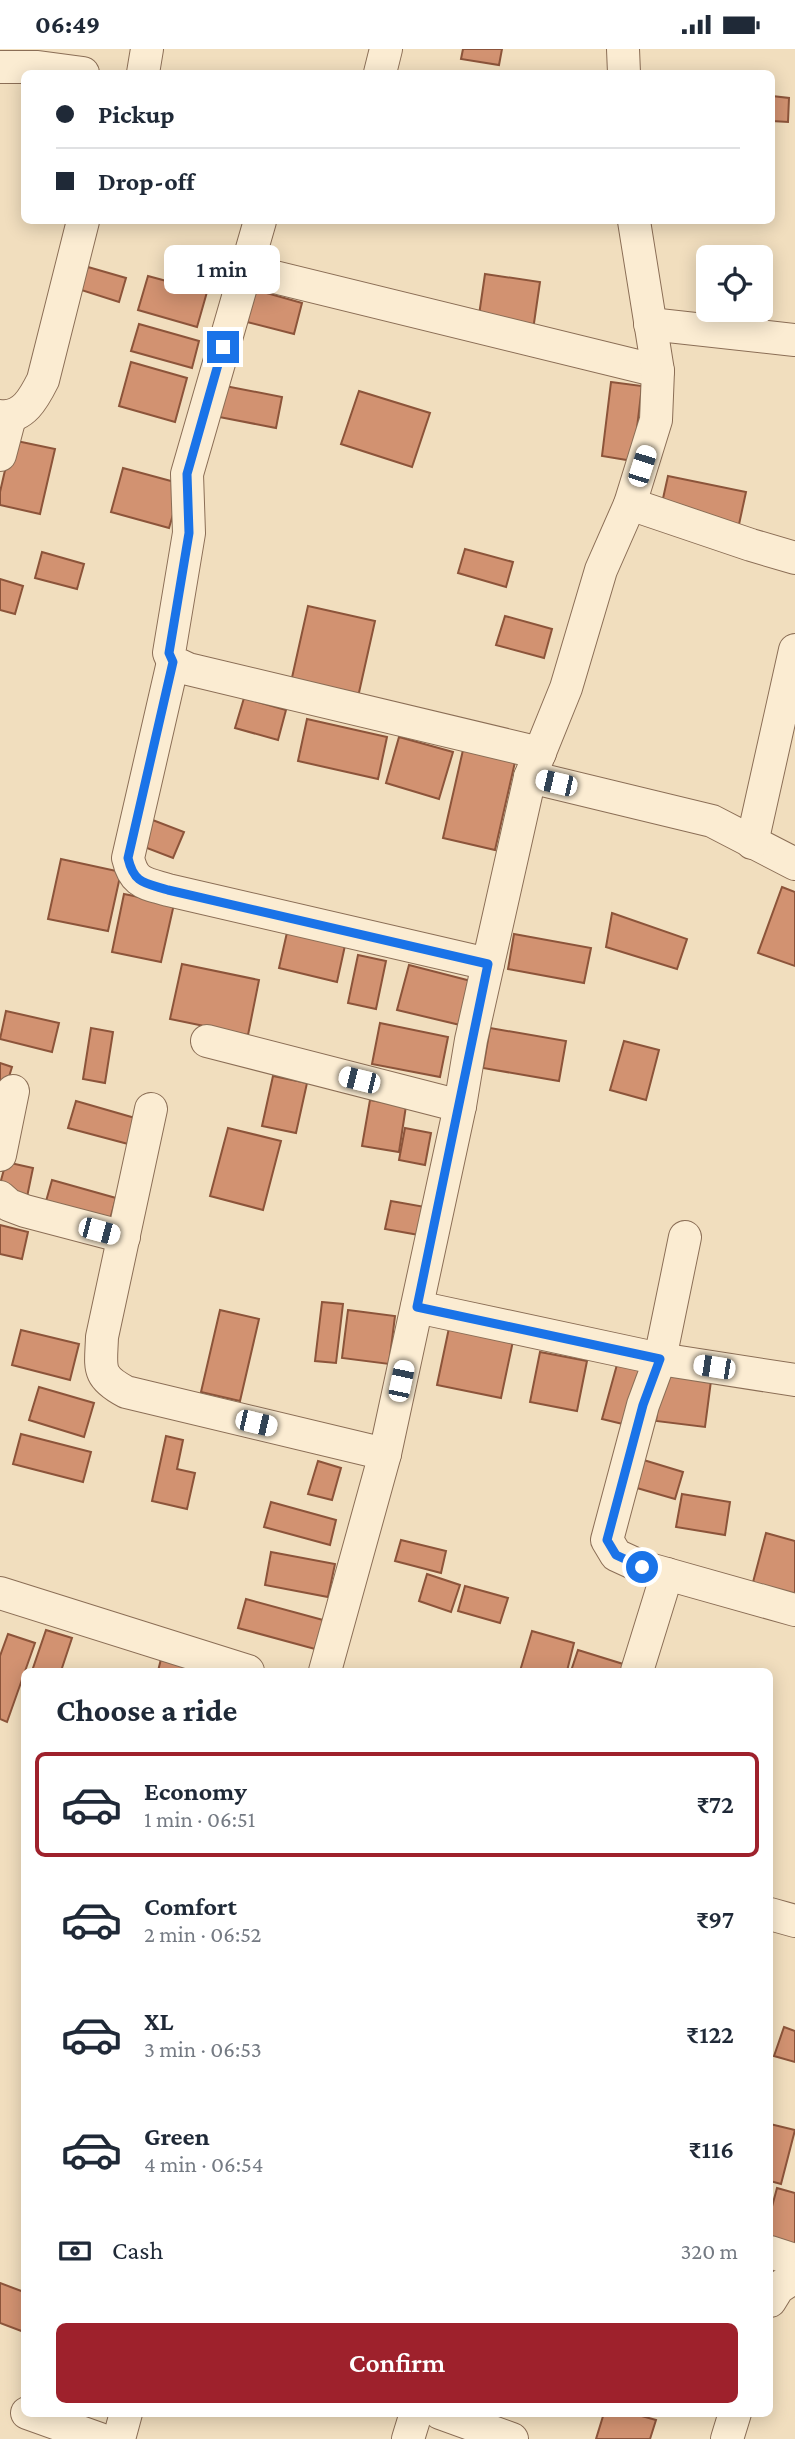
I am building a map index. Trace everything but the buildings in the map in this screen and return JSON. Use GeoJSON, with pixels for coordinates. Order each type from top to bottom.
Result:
{"type":"FeatureCollection","features":[{"type":"Feature","properties":{"kind":"street"},"geometry":{"type":"LineString","coordinates":[[144,70],[147,49]]}},
{"type":"Feature","properties":{"kind":"street"},"geometry":{"type":"LineString","coordinates":[[381,70],[386,49]]}},
{"type":"Feature","properties":{"kind":"street"},"geometry":{"type":"LineString","coordinates":[[623,49],[624,70]]}},
{"type":"Feature","properties":{"kind":"street"},"geometry":{"type":"LineString","coordinates":[[0,67],[60,70]]}},
{"type":"Feature","properties":{"kind":"street"},"geometry":{"type":"LineString","coordinates":[[0,455],[5,416],[31,403],[43,380],[82,224]]}},
{"type":"Feature","properties":{"kind":"street"},"geometry":{"type":"LineString","coordinates":[[259,224],[187,474],[189,533],[169,653],[173,662],[128,858],[131,873],[141,882],[168,890],[488,964]]}},
{"type":"Feature","properties":{"kind":"street"},"geometry":{"type":"LineString","coordinates":[[326,1668],[385,1454],[460,1105],[471,1040],[535,765],[566,688],[601,570],[629,504],[656,420],[658,371],[634,224]]}},
{"type":"Feature","properties":{"kind":"street"},"geometry":{"type":"LineString","coordinates":[[246,270],[658,371]]}},
{"type":"Feature","properties":{"kind":"street"},"geometry":{"type":"LineString","coordinates":[[650,324],[795,341]]}},
{"type":"Feature","properties":{"kind":"street"},"geometry":{"type":"LineString","coordinates":[[629,504],[795,558]]}},
{"type":"Feature","properties":{"kind":"street"},"geometry":{"type":"LineString","coordinates":[[752,843],[795,650]]}},
{"type":"Feature","properties":{"kind":"street"},"geometry":{"type":"LineString","coordinates":[[173,662],[188,669],[535,765],[712,821],[795,864]]}},
{"type":"Feature","properties":{"kind":"street"},"geometry":{"type":"LineString","coordinates":[[207,1041],[460,1105]]}},
{"type":"Feature","properties":{"kind":"street"},"geometry":{"type":"LineString","coordinates":[[0,1154],[13,1091]]}},
{"type":"Feature","properties":{"kind":"street"},"geometry":{"type":"LineString","coordinates":[[151,1109],[103,1337],[101,1370],[109,1383],[126,1392],[385,1454]]}},
{"type":"Feature","properties":{"kind":"street"},"geometry":{"type":"LineString","coordinates":[[0,1197],[9,1205],[24,1211],[124,1237]]}},
{"type":"Feature","properties":{"kind":"street"},"geometry":{"type":"LineString","coordinates":[[685,1237],[660,1359],[643,1405],[607,1540],[616,1555],[642,1567],[795,1609]]}},
{"type":"Feature","properties":{"kind":"street"},"geometry":{"type":"LineString","coordinates":[[417,1307],[660,1359],[795,1380]]}},
{"type":"Feature","properties":{"kind":"street"},"geometry":{"type":"LineString","coordinates":[[638,1668],[667,1574]]}},
{"type":"Feature","properties":{"kind":"street"},"geometry":{"type":"LineString","coordinates":[[0,1593],[238,1668]]}},
{"type":"Feature","properties":{"kind":"street"},"geometry":{"type":"LineString","coordinates":[[773,1915],[795,1921]]}},
{"type":"Feature","properties":{"kind":"street"},"geometry":{"type":"LineString","coordinates":[[773,2253],[795,2260]]}},
{"type":"Feature","properties":{"kind":"street"},"geometry":{"type":"LineString","coordinates":[[773,2296],[778,2288],[795,2277]]}},
{"type":"Feature","properties":{"kind":"street"},"geometry":{"type":"LineString","coordinates":[[0,2404],[21,2411]]}},
{"type":"Feature","properties":{"kind":"street"},"geometry":{"type":"LineString","coordinates":[[37,2417],[100,2439]]}},
{"type":"Feature","properties":{"kind":"street"},"geometry":{"type":"LineString","coordinates":[[119,2439],[125,2417]]}},
{"type":"Feature","properties":{"kind":"street"},"geometry":{"type":"LineString","coordinates":[[408,2439],[415,2417]]}},
{"type":"Feature","properties":{"kind":"street"},"geometry":{"type":"LineString","coordinates":[[451,2417],[512,2439]]}},
{"type":"Feature","properties":{"kind":"street"},"geometry":{"type":"LineString","coordinates":[[727,2439],[734,2417]]}},
{"type":"Feature","properties":{"kind":"route"},"geometry":{"type":"LineString","coordinates":[[223,347],[187,474],[189,533],[169,653],[173,662],[128,858],[131,873],[141,882],[168,890],[488,964],[417,1307],[660,1359],[643,1405],[607,1540],[616,1555],[642,1567]]}}]}
